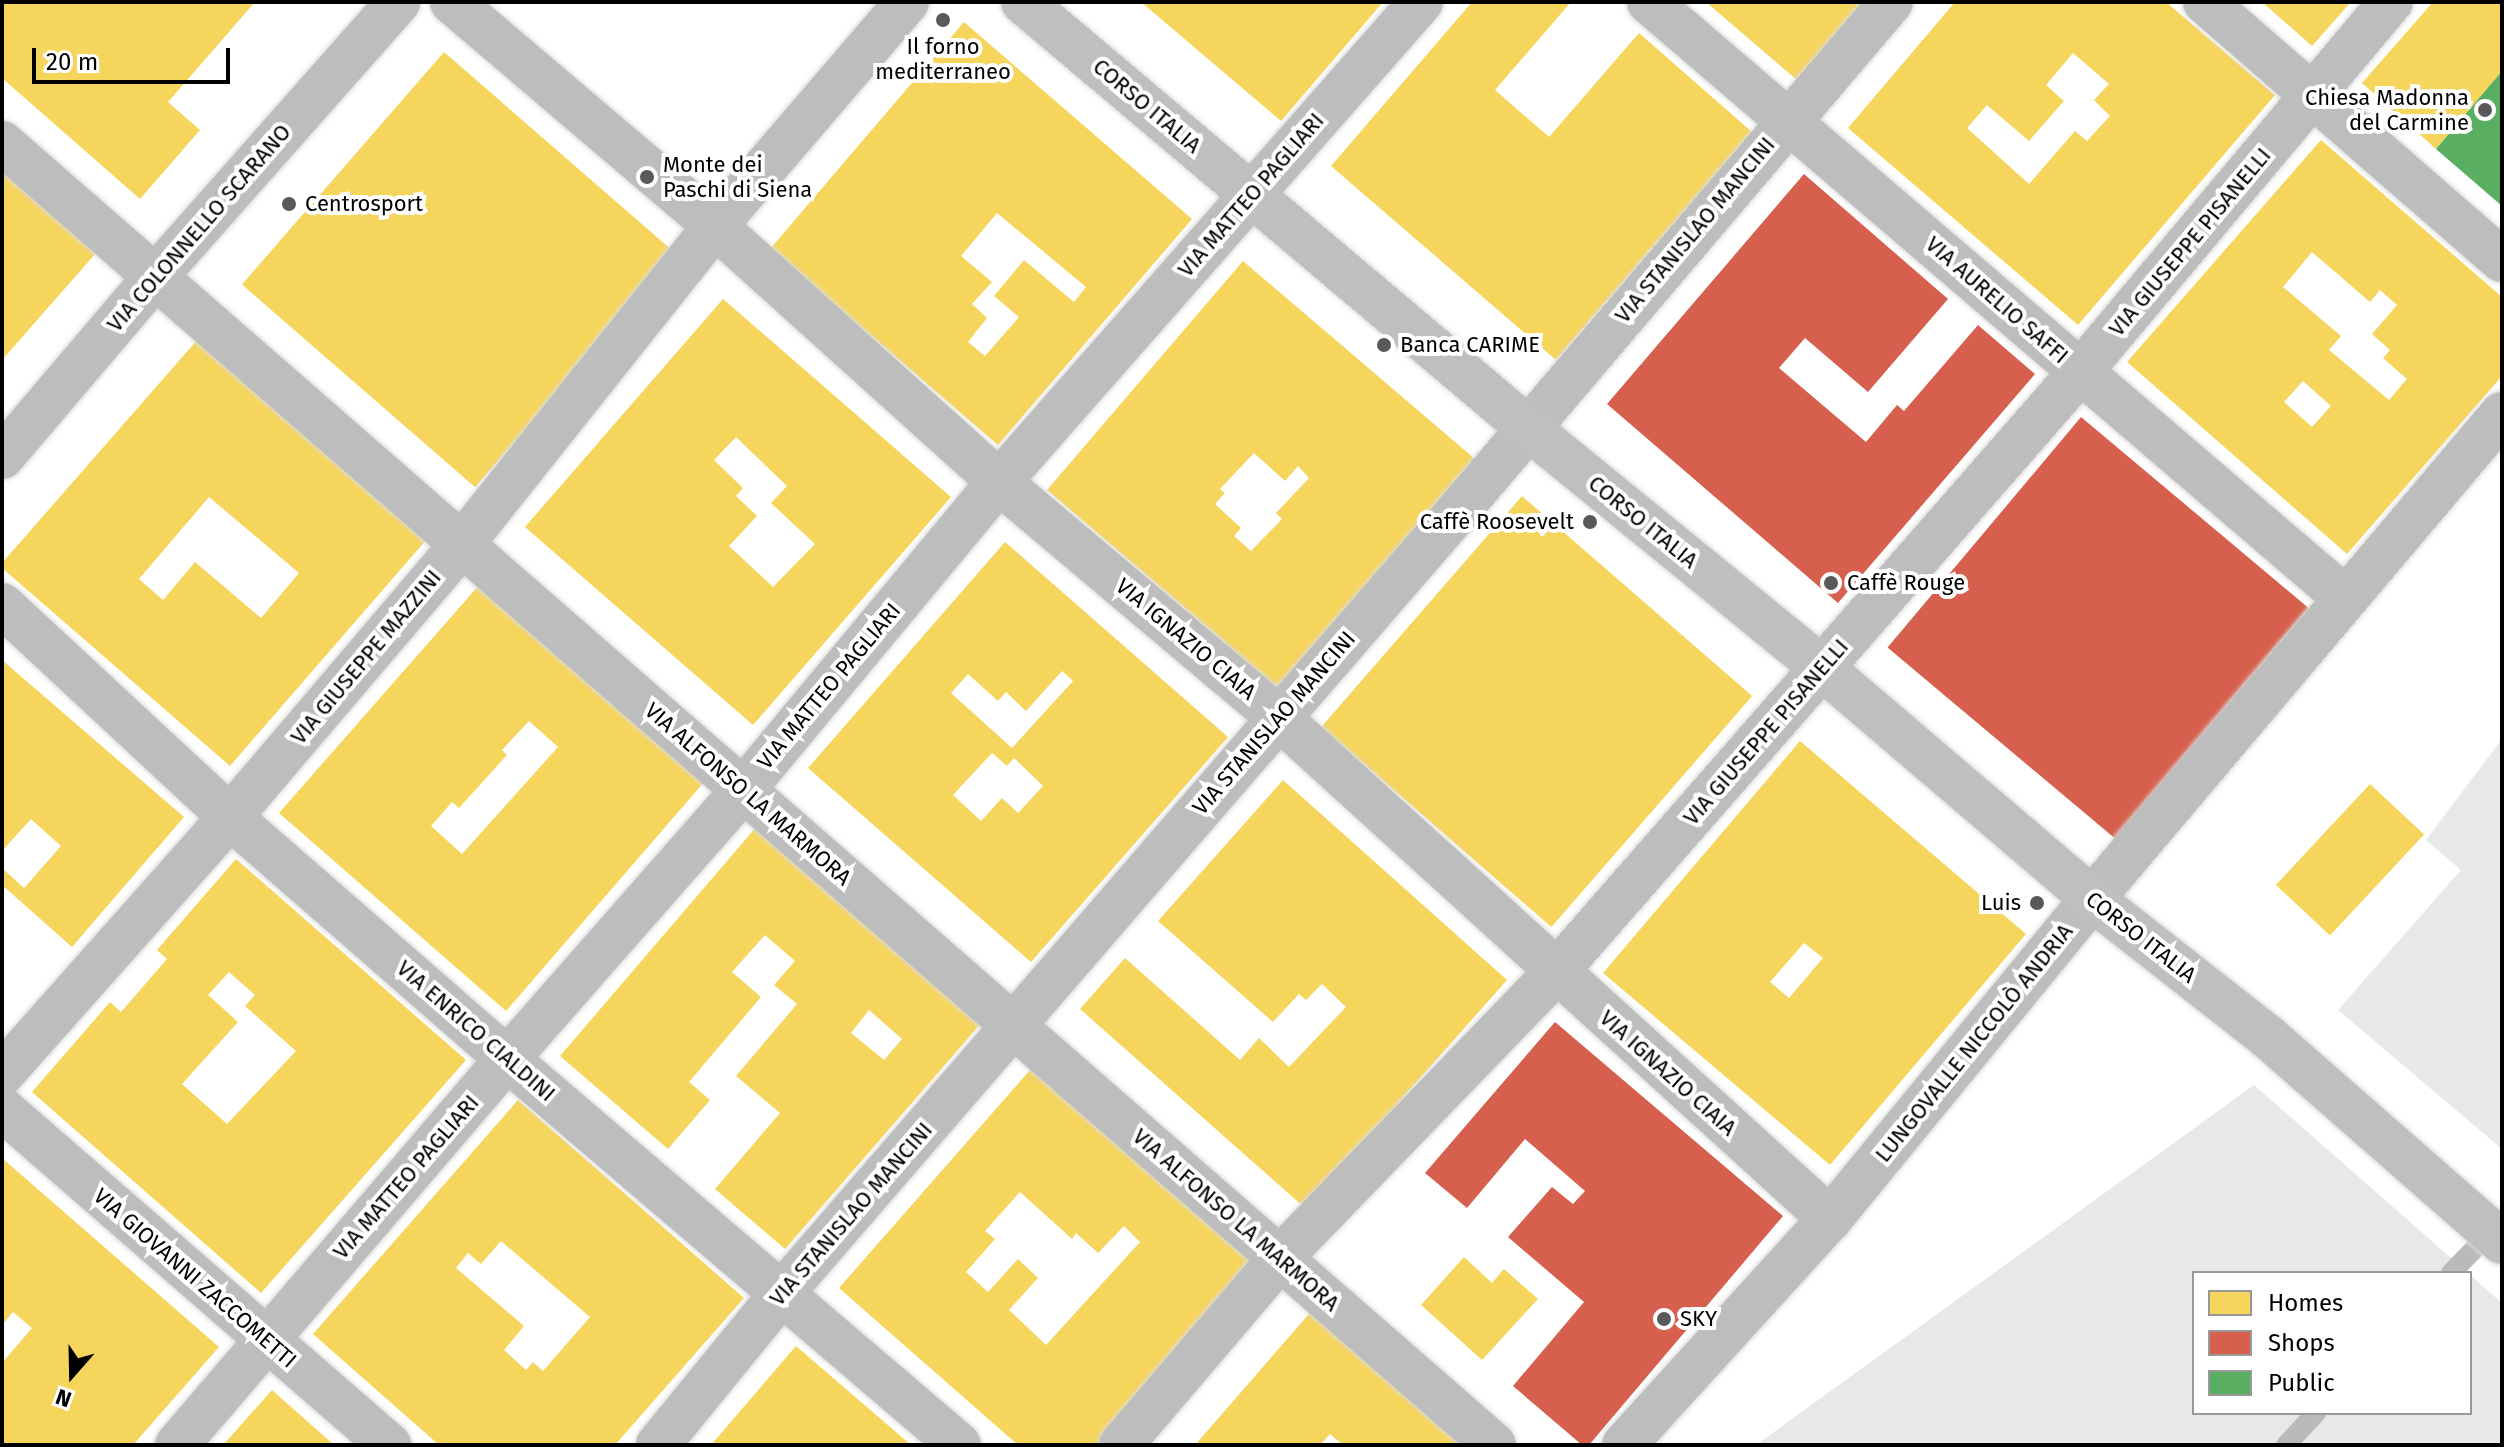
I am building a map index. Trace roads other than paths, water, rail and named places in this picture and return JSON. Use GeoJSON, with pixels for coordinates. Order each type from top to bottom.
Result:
{"type":"FeatureCollection","features":[{"type":"Feature","properties":{"kind":"street","name":"VIA COLONNELLO SCARANO"},"geometry":{"type":"LineString","coordinates":[[2,457],[155,277],[398,2]]}},
{"type":"Feature","properties":{"kind":"street","name":"VIA IGNAZIO CIAIA"},"geometry":{"type":"LineString","coordinates":[[452,2],[715,226],[999,482],[1278,717],[1830,1219]]}},
{"type":"Feature","properties":{"kind":"street","name":"VIA GIUSEPPE MAZZINI"},"geometry":{"type":"LineString","coordinates":[[2,1074],[230,817],[462,544],[715,226],[907,2]]}},
{"type":"Feature","properties":{"kind":"street","name":"CORSO ITALIA"},"geometry":{"type":"LineString","coordinates":[[1023,2],[1528,428],[1822,668],[2092,899],[2268,1037],[2502,1242]]}},
{"type":"Feature","properties":{"kind":"street","name":"VIA MATTEO PAGLIARI"},"geometry":{"type":"LineString","coordinates":[[177,1445],[507,1059],[743,790],[999,482],[1421,2]]}},
{"type":"Feature","properties":{"kind":"street","name":"VIA AURELIO SAFFI"},"geometry":{"type":"LineString","coordinates":[[1649,2],[2345,598]]}},
{"type":"Feature","properties":{"kind":"street","name":"VIA STANISLAO MANCINI"},"geometry":{"type":"LineString","coordinates":[[658,1445],[782,1293],[1891,2]]}},
{"type":"Feature","properties":{"kind":"street"},"geometry":{"type":"LineString","coordinates":[[2205,2],[2502,260]]}},
{"type":"Feature","properties":{"kind":"street","name":"VIA GIUSEPPE PISANELLI"},"geometry":{"type":"LineString","coordinates":[[1121,1445],[1280,1258],[1556,972],[2081,371],[2391,2]]}},
{"type":"Feature","properties":{"kind":"street","name":"VIA ALFONSO LA MARMORA"},"geometry":{"type":"LineString","coordinates":[[2,143],[1494,1445]]}},
{"type":"Feature","properties":{"kind":"street","name":"LUNGOVALLE NICCOLÒ ANDRIA"},"geometry":{"type":"LineString","coordinates":[[1624,1445],[1830,1219],[2092,899],[2502,414]]}},
{"type":"Feature","properties":{"kind":"street","name":"VIA ENRICO CIALDINI"},"geometry":{"type":"LineString","coordinates":[[2,605],[230,817],[507,1059],[959,1445]]}},
{"type":"Feature","properties":{"kind":"street","name":"VIA GIOVANNI ZACCOMETTI"},"geometry":{"type":"LineString","coordinates":[[2,1109],[389,1445]]}},
{"type":"Feature","properties":{"kind":"waterway"},"geometry":{"type":"LineString","coordinates":[[2453,1271],[2493,1230]]}},
{"type":"Feature","properties":{"kind":"waterway"},"geometry":{"type":"LineString","coordinates":[[2286,1445],[2314,1415]]}},
{"type":"Feature","properties":{"kind":"place","name":"Il forno mediterraneo"},"geometry":{"type":"Point","coordinates":[943,20]}},
{"type":"Feature","properties":{"kind":"place","name":"Chiesa Madonna del Carmine"},"geometry":{"type":"Point","coordinates":[2485,110]}},
{"type":"Feature","properties":{"kind":"place","name":"Monte dei Paschi di Siena"},"geometry":{"type":"Point","coordinates":[647,177]}},
{"type":"Feature","properties":{"kind":"place","name":"Centrosport"},"geometry":{"type":"Point","coordinates":[289,204]}},
{"type":"Feature","properties":{"kind":"place","name":"Banca CARIME"},"geometry":{"type":"Point","coordinates":[1384,345]}},
{"type":"Feature","properties":{"kind":"place","name":"Caffè Roosevelt"},"geometry":{"type":"Point","coordinates":[1590,522]}},
{"type":"Feature","properties":{"kind":"place","name":"Caffè Rouge"},"geometry":{"type":"Point","coordinates":[1831,583]}},
{"type":"Feature","properties":{"kind":"place","name":"Luis"},"geometry":{"type":"Point","coordinates":[2037,903]}},
{"type":"Feature","properties":{"kind":"place","name":"SKY"},"geometry":{"type":"Point","coordinates":[1664,1319]}}]}
